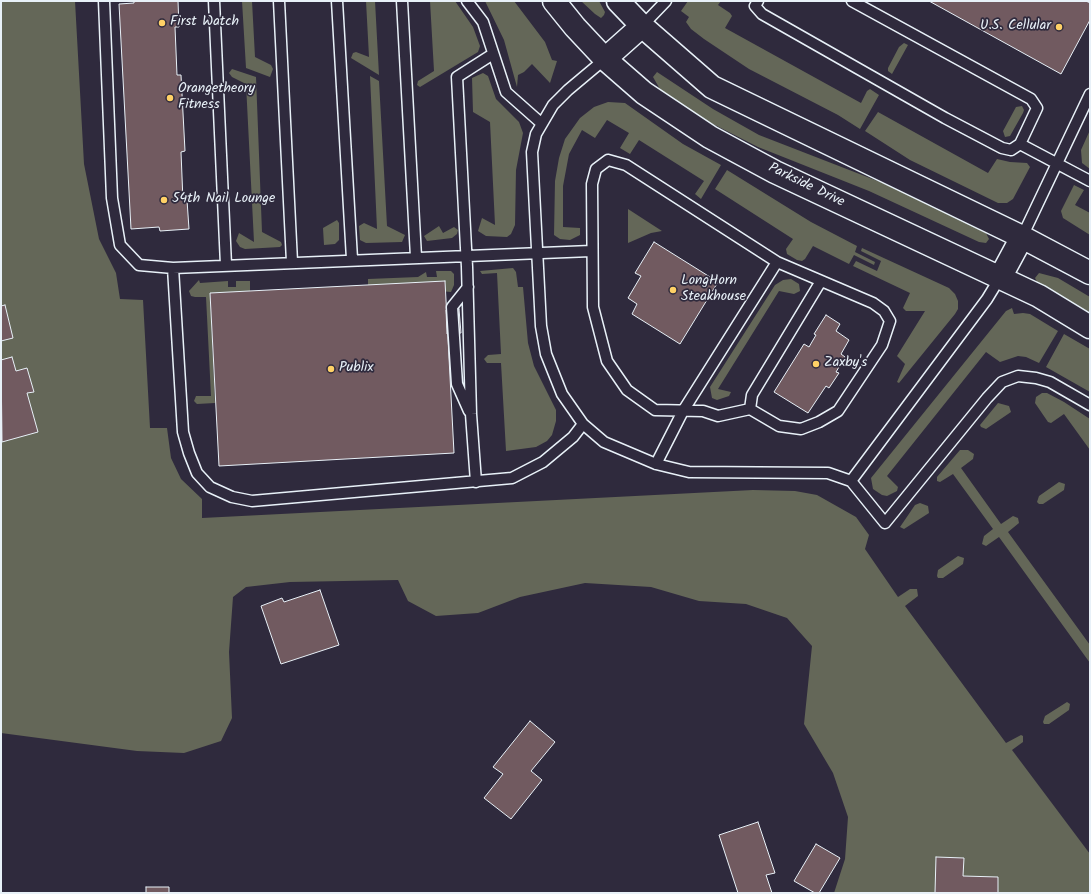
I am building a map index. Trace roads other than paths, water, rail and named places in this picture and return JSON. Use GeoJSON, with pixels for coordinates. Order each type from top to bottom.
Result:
{"type":"FeatureCollection","features":[{"type":"Feature","properties":{"kind":"street","name":"Parkside Drive"},"geometry":{"type":"LineString","coordinates":[[554,1],[575,27],[606,59],[644,93],[710,137],[781,174],[1000,276],[1039,296],[1090,327]]}},
{"type":"Feature","properties":{"kind":"street"},"geometry":{"type":"LineString","coordinates":[[618,1],[642,26],[712,87],[1022,237],[1090,273]]}},
{"type":"Feature","properties":{"kind":"street"},"geometry":{"type":"LineString","coordinates":[[606,59],[642,26]]}},
{"type":"Feature","properties":{"kind":"street"},"geometry":{"type":"LineString","coordinates":[[1000,276],[1022,237]]}},
{"type":"Feature","properties":{"kind":"lane"},"geometry":{"type":"LineString","coordinates":[[104,1],[112,198],[120,245],[139,266],[173,268],[467,254],[591,251]]}},
{"type":"Feature","properties":{"kind":"lane"},"geometry":{"type":"LineString","coordinates":[[214,1],[226,265]]}},
{"type":"Feature","properties":{"kind":"lane"},"geometry":{"type":"LineString","coordinates":[[279,1],[292,262]]}},
{"type":"Feature","properties":{"kind":"lane"},"geometry":{"type":"LineString","coordinates":[[337,1],[352,259]]}},
{"type":"Feature","properties":{"kind":"lane"},"geometry":{"type":"LineString","coordinates":[[402,1],[416,257]]}},
{"type":"Feature","properties":{"kind":"lane"},"geometry":{"type":"LineString","coordinates":[[467,1],[483,22],[506,92],[541,123]]}},
{"type":"Feature","properties":{"kind":"lane"},"geometry":{"type":"LineString","coordinates":[[642,26],[666,1]]}},
{"type":"Feature","properties":{"kind":"lane"},"geometry":{"type":"LineString","coordinates":[[758,1],[755,6],[762,14],[945,118],[1002,148],[1011,150],[1020,144],[1037,108],[1031,100],[852,1]]}},
{"type":"Feature","properties":{"kind":"lane"},"geometry":{"type":"LineString","coordinates":[[476,482],[471,414],[467,254],[457,77],[493,54]]}},
{"type":"Feature","properties":{"kind":"lane"},"geometry":{"type":"LineString","coordinates":[[606,59],[586,74],[553,105],[541,123],[536,134],[532,152],[541,326],[546,354],[562,394],[583,424],[604,442],[656,464],[689,472],[828,473],[851,481],[885,523],[987,398],[1002,382],[1018,376],[1036,378],[1050,382],[1090,405]]}},
{"type":"Feature","properties":{"kind":"lane"},"geometry":{"type":"LineString","coordinates":[[1022,237],[1090,94]]}},
{"type":"Feature","properties":{"kind":"lane"},"geometry":{"type":"LineString","coordinates":[[1020,144],[1090,182]]}},
{"type":"Feature","properties":{"kind":"lane"},"geometry":{"type":"LineString","coordinates":[[608,160],[626,165],[777,262],[873,303],[884,311],[890,321],[882,345],[838,411],[819,422],[801,429],[779,426],[750,409],[718,416],[703,412],[655,410],[627,390],[607,361],[592,307],[591,251],[592,184],[596,169],[608,160]]}},
{"type":"Feature","properties":{"kind":"lane"},"geometry":{"type":"LineString","coordinates":[[656,464],[683,411],[777,262]]}},
{"type":"Feature","properties":{"kind":"lane"},"geometry":{"type":"LineString","coordinates":[[173,268],[183,432],[197,473],[210,487],[232,497],[252,501],[512,478],[543,462],[573,437],[583,424]]}},
{"type":"Feature","properties":{"kind":"lane"},"geometry":{"type":"LineString","coordinates":[[851,481],[982,305],[1000,276]]}},
{"type":"Feature","properties":{"kind":"lane"},"geometry":{"type":"LineString","coordinates":[[750,409],[752,395],[821,281]]}},
{"type":"Feature","properties":{"kind":"lane"},"geometry":{"type":"LineString","coordinates":[[468,287],[452,307],[457,384],[471,414]]}},
{"type":"Feature","properties":{"kind":"place","name":"First Watch"},"geometry":{"type":"Point","coordinates":[162,23]}},
{"type":"Feature","properties":{"kind":"place","name":"U.S. Cellular"},"geometry":{"type":"Point","coordinates":[1059,27]}},
{"type":"Feature","properties":{"kind":"place","name":"Orangetheory Fitness"},"geometry":{"type":"Point","coordinates":[170,98]}},
{"type":"Feature","properties":{"kind":"place","name":"54th Nail Lounge"},"geometry":{"type":"Point","coordinates":[164,200]}},
{"type":"Feature","properties":{"kind":"place","name":"LongHorn Steakhouse"},"geometry":{"type":"Point","coordinates":[673,290]}},
{"type":"Feature","properties":{"kind":"place","name":"Zaxby's"},"geometry":{"type":"Point","coordinates":[816,364]}},
{"type":"Feature","properties":{"kind":"place","name":"Publix"},"geometry":{"type":"Point","coordinates":[331,369]}}]}
